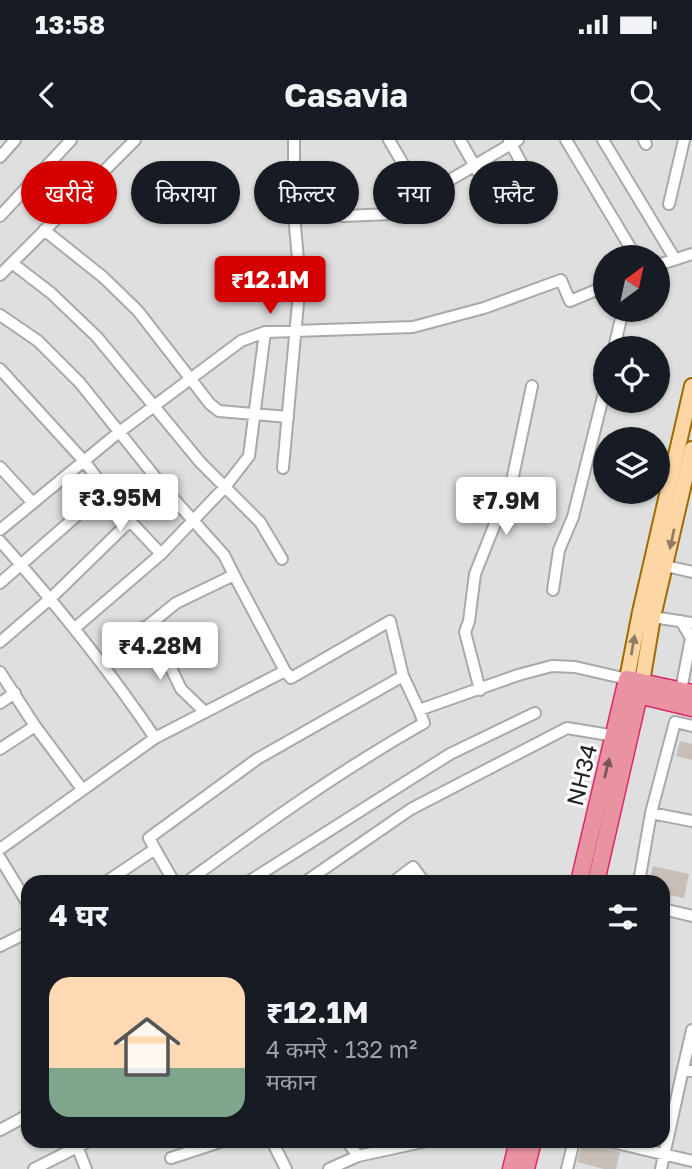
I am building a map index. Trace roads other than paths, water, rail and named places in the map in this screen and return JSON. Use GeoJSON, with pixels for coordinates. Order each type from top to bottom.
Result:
{"type":"FeatureCollection","features":[{"type":"Feature","properties":{"kind":"highway"},"geometry":{"type":"LineString","coordinates":[[633,687],[685,697]]}},
{"type":"Feature","properties":{"kind":"highway","name":"NH34"},"geometry":{"type":"LineString","coordinates":[[597,875],[615,736],[633,687]]}},
{"type":"Feature","properties":{"kind":"highway","name":"NH34"},"geometry":{"type":"LineString","coordinates":[[582,875],[603,817],[633,687]]}},
{"type":"Feature","properties":{"kind":"highway"},"geometry":{"type":"LineString","coordinates":[[512,1169],[516,1148]]}},
{"type":"Feature","properties":{"kind":"highway"},"geometry":{"type":"LineString","coordinates":[[526,1169],[531,1148]]}},
{"type":"Feature","properties":{"kind":"main road"},"geometry":{"type":"LineString","coordinates":[[633,687],[640,612],[692,386]]}},
{"type":"Feature","properties":{"kind":"main road"},"geometry":{"type":"LineString","coordinates":[[633,687],[666,566],[692,450]]}},
{"type":"Feature","properties":{"kind":"street"},"geometry":{"type":"LineString","coordinates":[[0,157],[15,140]]}},
{"type":"Feature","properties":{"kind":"street"},"geometry":{"type":"LineString","coordinates":[[0,216],[71,140]]}},
{"type":"Feature","properties":{"kind":"street"},"geometry":{"type":"LineString","coordinates":[[0,275],[135,140]]}},
{"type":"Feature","properties":{"kind":"street"},"geometry":{"type":"LineString","coordinates":[[283,468],[300,281],[294,215],[294,140]]}},
{"type":"Feature","properties":{"kind":"street"},"geometry":{"type":"LineString","coordinates":[[389,140],[401,161]]}},
{"type":"Feature","properties":{"kind":"street"},"geometry":{"type":"LineString","coordinates":[[460,140],[472,161]]}},
{"type":"Feature","properties":{"kind":"street"},"geometry":{"type":"LineString","coordinates":[[566,140],[629,245]]}},
{"type":"Feature","properties":{"kind":"street"},"geometry":{"type":"LineString","coordinates":[[603,140],[675,259]]}},
{"type":"Feature","properties":{"kind":"street"},"geometry":{"type":"LineString","coordinates":[[669,204],[684,140]]}},
{"type":"Feature","properties":{"kind":"street"},"geometry":{"type":"LineString","coordinates":[[483,161],[513,141],[522,161]]}},
{"type":"Feature","properties":{"kind":"street"},"geometry":{"type":"LineString","coordinates":[[44,230],[103,277],[138,311],[219,411],[288,417]]}},
{"type":"Feature","properties":{"kind":"street"},"geometry":{"type":"LineString","coordinates":[[670,261],[692,254]]}},
{"type":"Feature","properties":{"kind":"street"},"geometry":{"type":"LineString","coordinates":[[12,263],[51,293],[97,337],[200,462],[260,522],[282,559]]}},
{"type":"Feature","properties":{"kind":"street"},"geometry":{"type":"LineString","coordinates":[[0,530],[118,433],[241,341],[265,332],[413,327],[484,308],[561,280],[570,300],[593,291]]}},
{"type":"Feature","properties":{"kind":"street"},"geometry":{"type":"LineString","coordinates":[[0,315],[38,341],[80,383],[164,488],[224,555],[291,678],[390,621],[403,676],[424,723],[363,757],[197,875]]}},
{"type":"Feature","properties":{"kind":"street"},"geometry":{"type":"LineString","coordinates":[[75,628],[161,554],[225,487],[249,456],[265,332]]}},
{"type":"Feature","properties":{"kind":"street"},"geometry":{"type":"LineString","coordinates":[[0,369],[84,461],[130,521],[161,554]]}},
{"type":"Feature","properties":{"kind":"street"},"geometry":{"type":"LineString","coordinates":[[480,690],[465,632],[470,621],[475,573],[512,481],[532,386]]}},
{"type":"Feature","properties":{"kind":"street"},"geometry":{"type":"LineString","coordinates":[[552,590],[559,550],[573,517],[599,413]]}},
{"type":"Feature","properties":{"kind":"street"},"geometry":{"type":"LineString","coordinates":[[0,467],[33,503]]}},
{"type":"Feature","properties":{"kind":"street"},"geometry":{"type":"LineString","coordinates":[[0,583],[106,490]]}},
{"type":"Feature","properties":{"kind":"street"},"geometry":{"type":"LineString","coordinates":[[0,642],[51,598],[130,521]]}},
{"type":"Feature","properties":{"kind":"street"},"geometry":{"type":"LineString","coordinates":[[0,541],[75,628],[155,738]]}},
{"type":"Feature","properties":{"kind":"street"},"geometry":{"type":"LineString","coordinates":[[666,566],[692,572]]}},
{"type":"Feature","properties":{"kind":"street"},"geometry":{"type":"LineString","coordinates":[[102,663],[176,603],[234,575]]}},
{"type":"Feature","properties":{"kind":"street"},"geometry":{"type":"LineString","coordinates":[[640,875],[651,813],[685,697],[691,638],[687,622],[653,617]]}},
{"type":"Feature","properties":{"kind":"street"},"geometry":{"type":"LineString","coordinates":[[144,627],[169,664],[181,689],[205,712]]}},
{"type":"Feature","properties":{"kind":"street"},"geometry":{"type":"LineString","coordinates":[[419,710],[518,675],[552,666],[575,667],[633,687]]}},
{"type":"Feature","properties":{"kind":"street"},"geometry":{"type":"LineString","coordinates":[[0,849],[155,738],[285,671]]}},
{"type":"Feature","properties":{"kind":"street"},"geometry":{"type":"LineString","coordinates":[[0,672],[35,726],[82,789]]}},
{"type":"Feature","properties":{"kind":"street"},"geometry":{"type":"LineString","coordinates":[[170,875],[149,838],[257,759],[403,676]]}},
{"type":"Feature","properties":{"kind":"street"},"geometry":{"type":"LineString","coordinates":[[0,704],[15,693]]}},
{"type":"Feature","properties":{"kind":"street"},"geometry":{"type":"LineString","coordinates":[[685,697],[692,726]]}},
{"type":"Feature","properties":{"kind":"street"},"geometry":{"type":"LineString","coordinates":[[259,875],[450,754],[536,713]]}},
{"type":"Feature","properties":{"kind":"street"},"geometry":{"type":"LineString","coordinates":[[0,749],[35,726]]}},
{"type":"Feature","properties":{"kind":"street"},"geometry":{"type":"LineString","coordinates":[[315,875],[411,809],[567,728],[615,736]]}},
{"type":"Feature","properties":{"kind":"street"},"geometry":{"type":"LineString","coordinates":[[651,813],[692,821]]}},
{"type":"Feature","properties":{"kind":"street"},"geometry":{"type":"LineString","coordinates":[[116,875],[155,849]]}},
{"type":"Feature","properties":{"kind":"street"},"geometry":{"type":"LineString","coordinates":[[0,858],[21,892]]}},
{"type":"Feature","properties":{"kind":"street"},"geometry":{"type":"LineString","coordinates":[[402,875],[413,867],[419,875]]}},
{"type":"Feature","properties":{"kind":"street"},"geometry":{"type":"LineString","coordinates":[[670,911],[692,916]]}},
{"type":"Feature","properties":{"kind":"street"},"geometry":{"type":"LineString","coordinates":[[0,946],[21,936]]}},
{"type":"Feature","properties":{"kind":"street"},"geometry":{"type":"LineString","coordinates":[[670,1133],[688,1070],[692,1030]]}},
{"type":"Feature","properties":{"kind":"street"},"geometry":{"type":"LineString","coordinates":[[0,1130],[21,1119]]}},
{"type":"Feature","properties":{"kind":"street"},"geometry":{"type":"LineString","coordinates":[[34,1169],[69,1148]]}},
{"type":"Feature","properties":{"kind":"street"},"geometry":{"type":"LineString","coordinates":[[78,1148],[86,1169]]}},
{"type":"Feature","properties":{"kind":"street"},"geometry":{"type":"LineString","coordinates":[[170,1158],[201,1148]]}},
{"type":"Feature","properties":{"kind":"street"},"geometry":{"type":"LineString","coordinates":[[276,1148],[286,1169]]}},
{"type":"Feature","properties":{"kind":"street"},"geometry":{"type":"LineString","coordinates":[[352,1148],[358,1156]]}},
{"type":"Feature","properties":{"kind":"street"},"geometry":{"type":"LineString","coordinates":[[329,1169],[358,1156],[395,1148]]}},
{"type":"Feature","properties":{"kind":"street"},"geometry":{"type":"LineString","coordinates":[[568,1169],[572,1148]]}},
{"type":"Feature","properties":{"kind":"street"},"geometry":{"type":"LineString","coordinates":[[638,1148],[692,1161]]}},
{"type":"Feature","properties":{"kind":"street"},"geometry":{"type":"LineString","coordinates":[[661,1169],[666,1148]]}}]}
